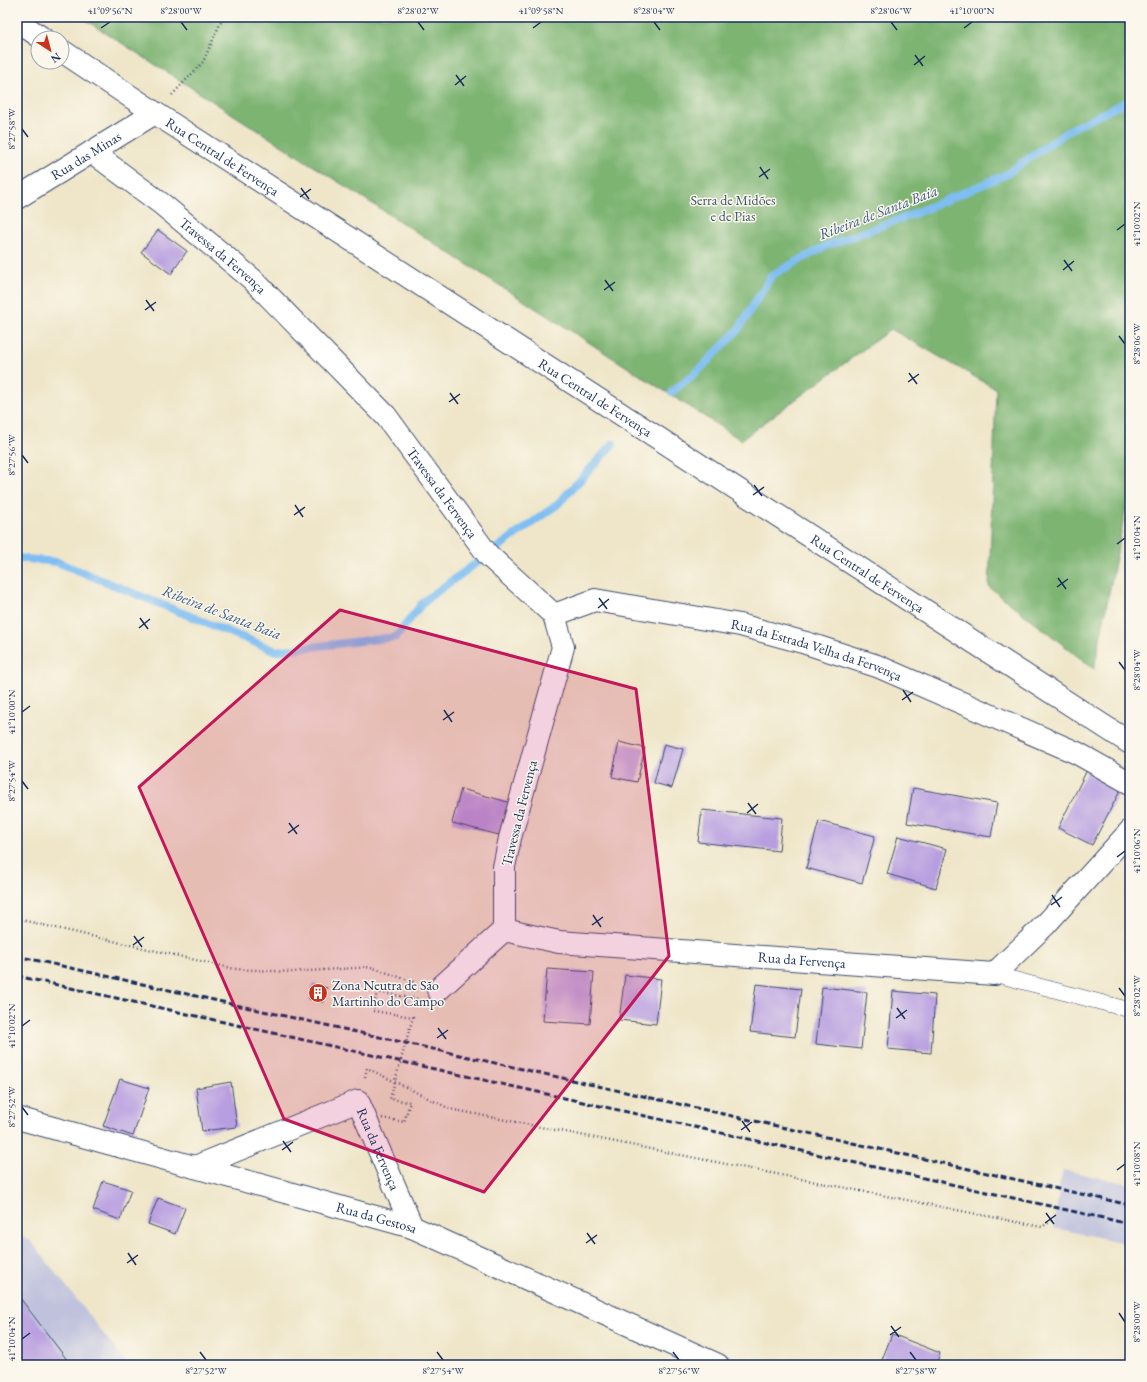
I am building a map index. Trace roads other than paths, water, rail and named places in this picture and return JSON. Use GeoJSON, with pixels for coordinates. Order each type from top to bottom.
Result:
{"type":"FeatureCollection","features":[{"type":"Feature","properties":{"kind":"street"},"geometry":{"type":"LineString","coordinates":[[17,21],[30,30]]}},
{"type":"Feature","properties":{"kind":"street","name":"Rua Central de Fervença"},"geometry":{"type":"LineString","coordinates":[[70,56],[155,113],[1130,743]]}},
{"type":"Feature","properties":{"kind":"street","name":"Rua das Minas"},"geometry":{"type":"LineString","coordinates":[[17,198],[155,113]]}},
{"type":"Feature","properties":{"kind":"street","name":"Travessa da Fervença"},"geometry":{"type":"LineString","coordinates":[[92,152],[162,205],[252,279],[386,416],[488,555],[554,615],[563,648],[510,838],[504,867],[504,930]]}},
{"type":"Feature","properties":{"kind":"street","name":"Rua da Estrada Velha da Fervença"},"geometry":{"type":"LineString","coordinates":[[554,615],[595,600],[740,625],[806,643],[877,666],[1077,753],[1130,783]]}},
{"type":"Feature","properties":{"kind":"street"},"geometry":{"type":"LineString","coordinates":[[994,974],[1046,924],[1130,830]]}},
{"type":"Feature","properties":{"kind":"street"},"geometry":{"type":"LineString","coordinates":[[438,990],[504,930]]}},
{"type":"Feature","properties":{"kind":"street","name":"Rua da Fervença"},"geometry":{"type":"LineString","coordinates":[[504,930],[560,942],[994,974]]}},
{"type":"Feature","properties":{"kind":"street","name":"Rua da Fervença"},"geometry":{"type":"LineString","coordinates":[[194,1167],[358,1101],[412,1227]]}},
{"type":"Feature","properties":{"kind":"street","name":"Rua da Gestosa"},"geometry":{"type":"LineString","coordinates":[[17,1118],[412,1227],[718,1365]]}},
{"type":"Feature","properties":{"kind":"lane"},"geometry":{"type":"LineString","coordinates":[[994,974],[1130,1010]]}},
{"type":"Feature","properties":{"kind":"waterway","name":"Ribeira de Santa Baia"},"geometry":{"type":"LineString","coordinates":[[672,392],[700,369],[738,330],[772,275],[826,246],[911,215],[1005,175],[1071,129],[1130,100]]}},
{"type":"Feature","properties":{"kind":"waterway","name":"Ribeira de Santa Baia"},"geometry":{"type":"LineString","coordinates":[[17,558],[57,562],[276,651],[396,637],[424,601],[558,504],[613,444]]}},
{"type":"Feature","properties":{"kind":"railway"},"geometry":{"type":"LineString","coordinates":[[17,956],[1130,1205]]}},
{"type":"Feature","properties":{"kind":"railway"},"geometry":{"type":"LineString","coordinates":[[17,976],[1130,1224]]}},
{"type":"Feature","properties":{"kind":"place","name":"Zona Neutra de São Martinho do Campo"},"geometry":{"type":"Point","coordinates":[318,993]}},
{"type":"Feature","properties":{"kind":"park label","name":"Serra de Midões e de Pias"},"geometry":{"type":"Point","coordinates":[733,208]}}]}
